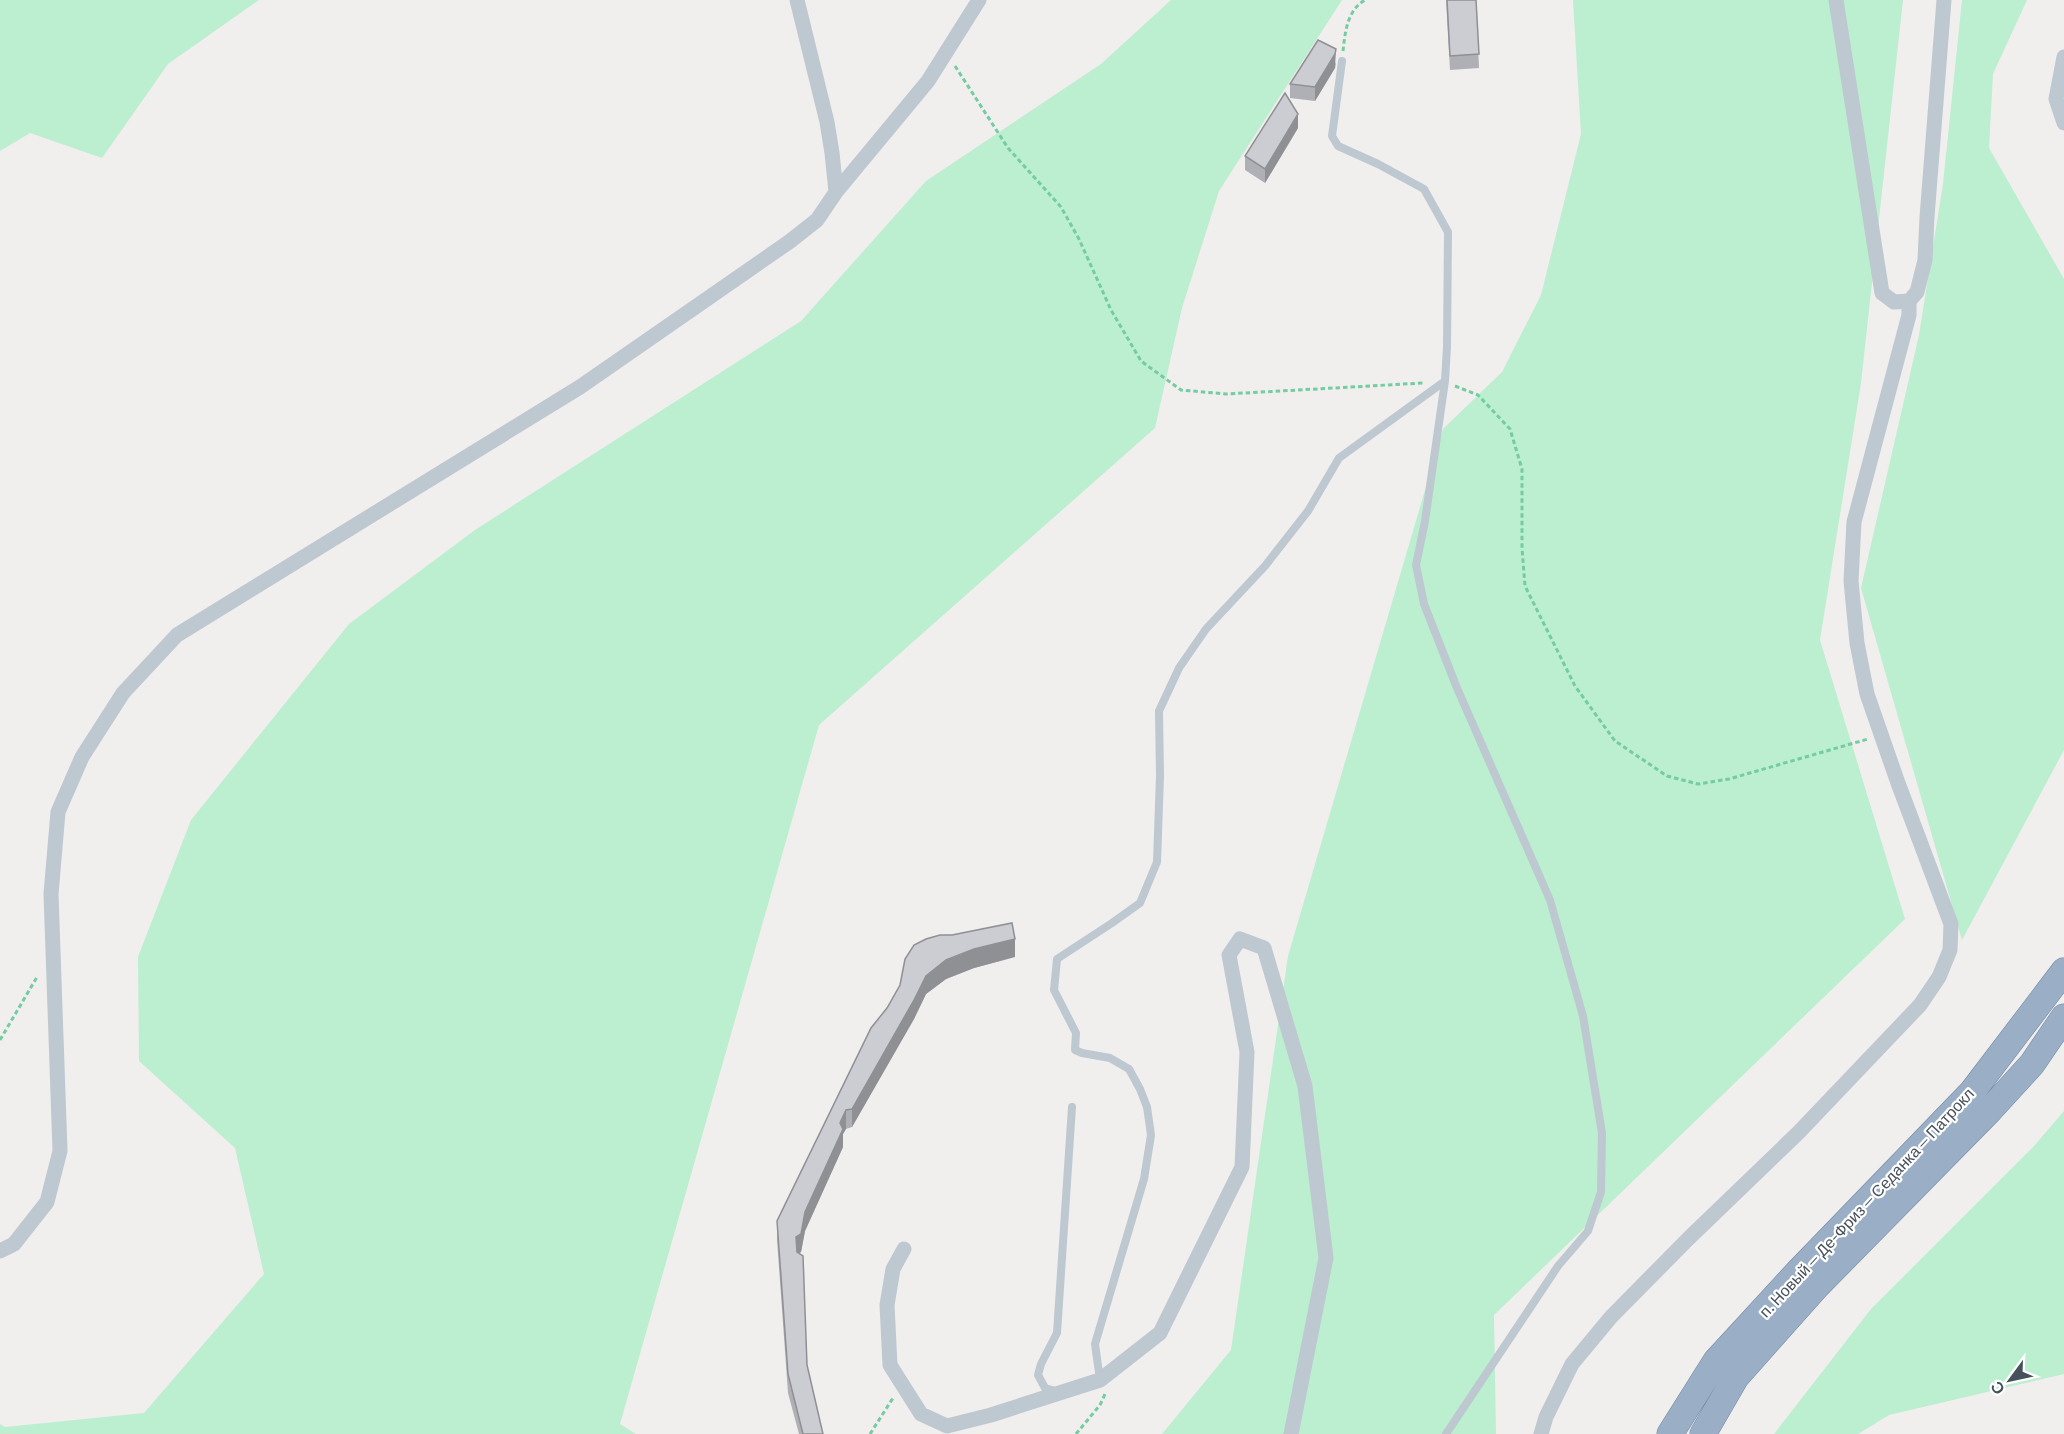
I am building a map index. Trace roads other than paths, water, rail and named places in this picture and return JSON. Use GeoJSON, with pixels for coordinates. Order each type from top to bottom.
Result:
{"type":"FeatureCollection","features":[{"type":"Feature","properties":{"kind":"highway","name":"п. Новый — Де-Фриз — Седанка — Патрокл"},"geometry":{"type":"LineString","coordinates":[[1670,1434],[1716,1361],[1797,1273],[1972,1092],[2064,971]]}},
{"type":"Feature","properties":{"kind":"highway","name":"п. Новый — Де-Фриз — Седанка — Патрокл"},"geometry":{"type":"LineString","coordinates":[[1703,1434],[1736,1377],[1816,1287],[1990,1110],[2032,1064],[2064,1017]]}},
{"type":"Feature","properties":{"kind":"street"},"geometry":{"type":"LineString","coordinates":[[796,0],[826,122],[836,192]]}},
{"type":"Feature","properties":{"kind":"street"},"geometry":{"type":"LineString","coordinates":[[0,1251],[14,1244],[47,1202],[60,1151],[51,894],[58,812],[82,757],[123,693],[177,635],[580,387],[789,242],[817,220],[836,192],[928,81],[979,0]]}},
{"type":"Feature","properties":{"kind":"street"},"geometry":{"type":"LineString","coordinates":[[1836,0],[1882,293],[1894,302],[1909,302]]}},
{"type":"Feature","properties":{"kind":"street"},"geometry":{"type":"LineString","coordinates":[[1541,1434],[1546,1418],[1572,1364],[1611,1317],[1799,1132],[1920,1005],[1938,977],[1950,950],[1951,924],[1867,694],[1857,643],[1851,581],[1854,522],[1909,315],[1909,302],[1917,292],[1925,260],[1944,0]]}},
{"type":"Feature","properties":{"kind":"street"},"geometry":{"type":"LineString","coordinates":[[2064,57],[2056,99],[2064,123]]}},
{"type":"Feature","properties":{"kind":"street"},"geometry":{"type":"LineString","coordinates":[[904,1250],[893,1269],[887,1305],[890,1365],[921,1414],[947,1426],[991,1416],[1100,1380],[1160,1333],[1242,1167],[1247,1052],[1228,955],[1240,939],[1264,948],[1305,1086],[1326,1258],[1291,1434]]}},
{"type":"Feature","properties":{"kind":"lane"},"geometry":{"type":"LineString","coordinates":[[1342,61],[1332,136],[1338,146],[1424,189],[1448,232],[1448,347],[1445,381],[1425,521],[1416,565],[1424,604],[1457,688],[1550,900],[1583,1016],[1602,1133],[1601,1192],[1588,1231],[1558,1266],[1446,1434]]}},
{"type":"Feature","properties":{"kind":"lane"},"geometry":{"type":"LineString","coordinates":[[1100,1380],[1095,1344],[1144,1179],[1151,1135],[1147,1107],[1129,1069],[1110,1058],[1075,1050],[1076,1033],[1054,990],[1058,959],[1140,903],[1156,862],[1160,776],[1159,711],[1179,668],[1206,629],[1265,566],[1308,511],[1339,458],[1445,381]]}},
{"type":"Feature","properties":{"kind":"lane"},"geometry":{"type":"LineString","coordinates":[[1063,1393],[1045,1388],[1038,1375],[1041,1364],[1057,1333],[1072,1107]]}}]}
